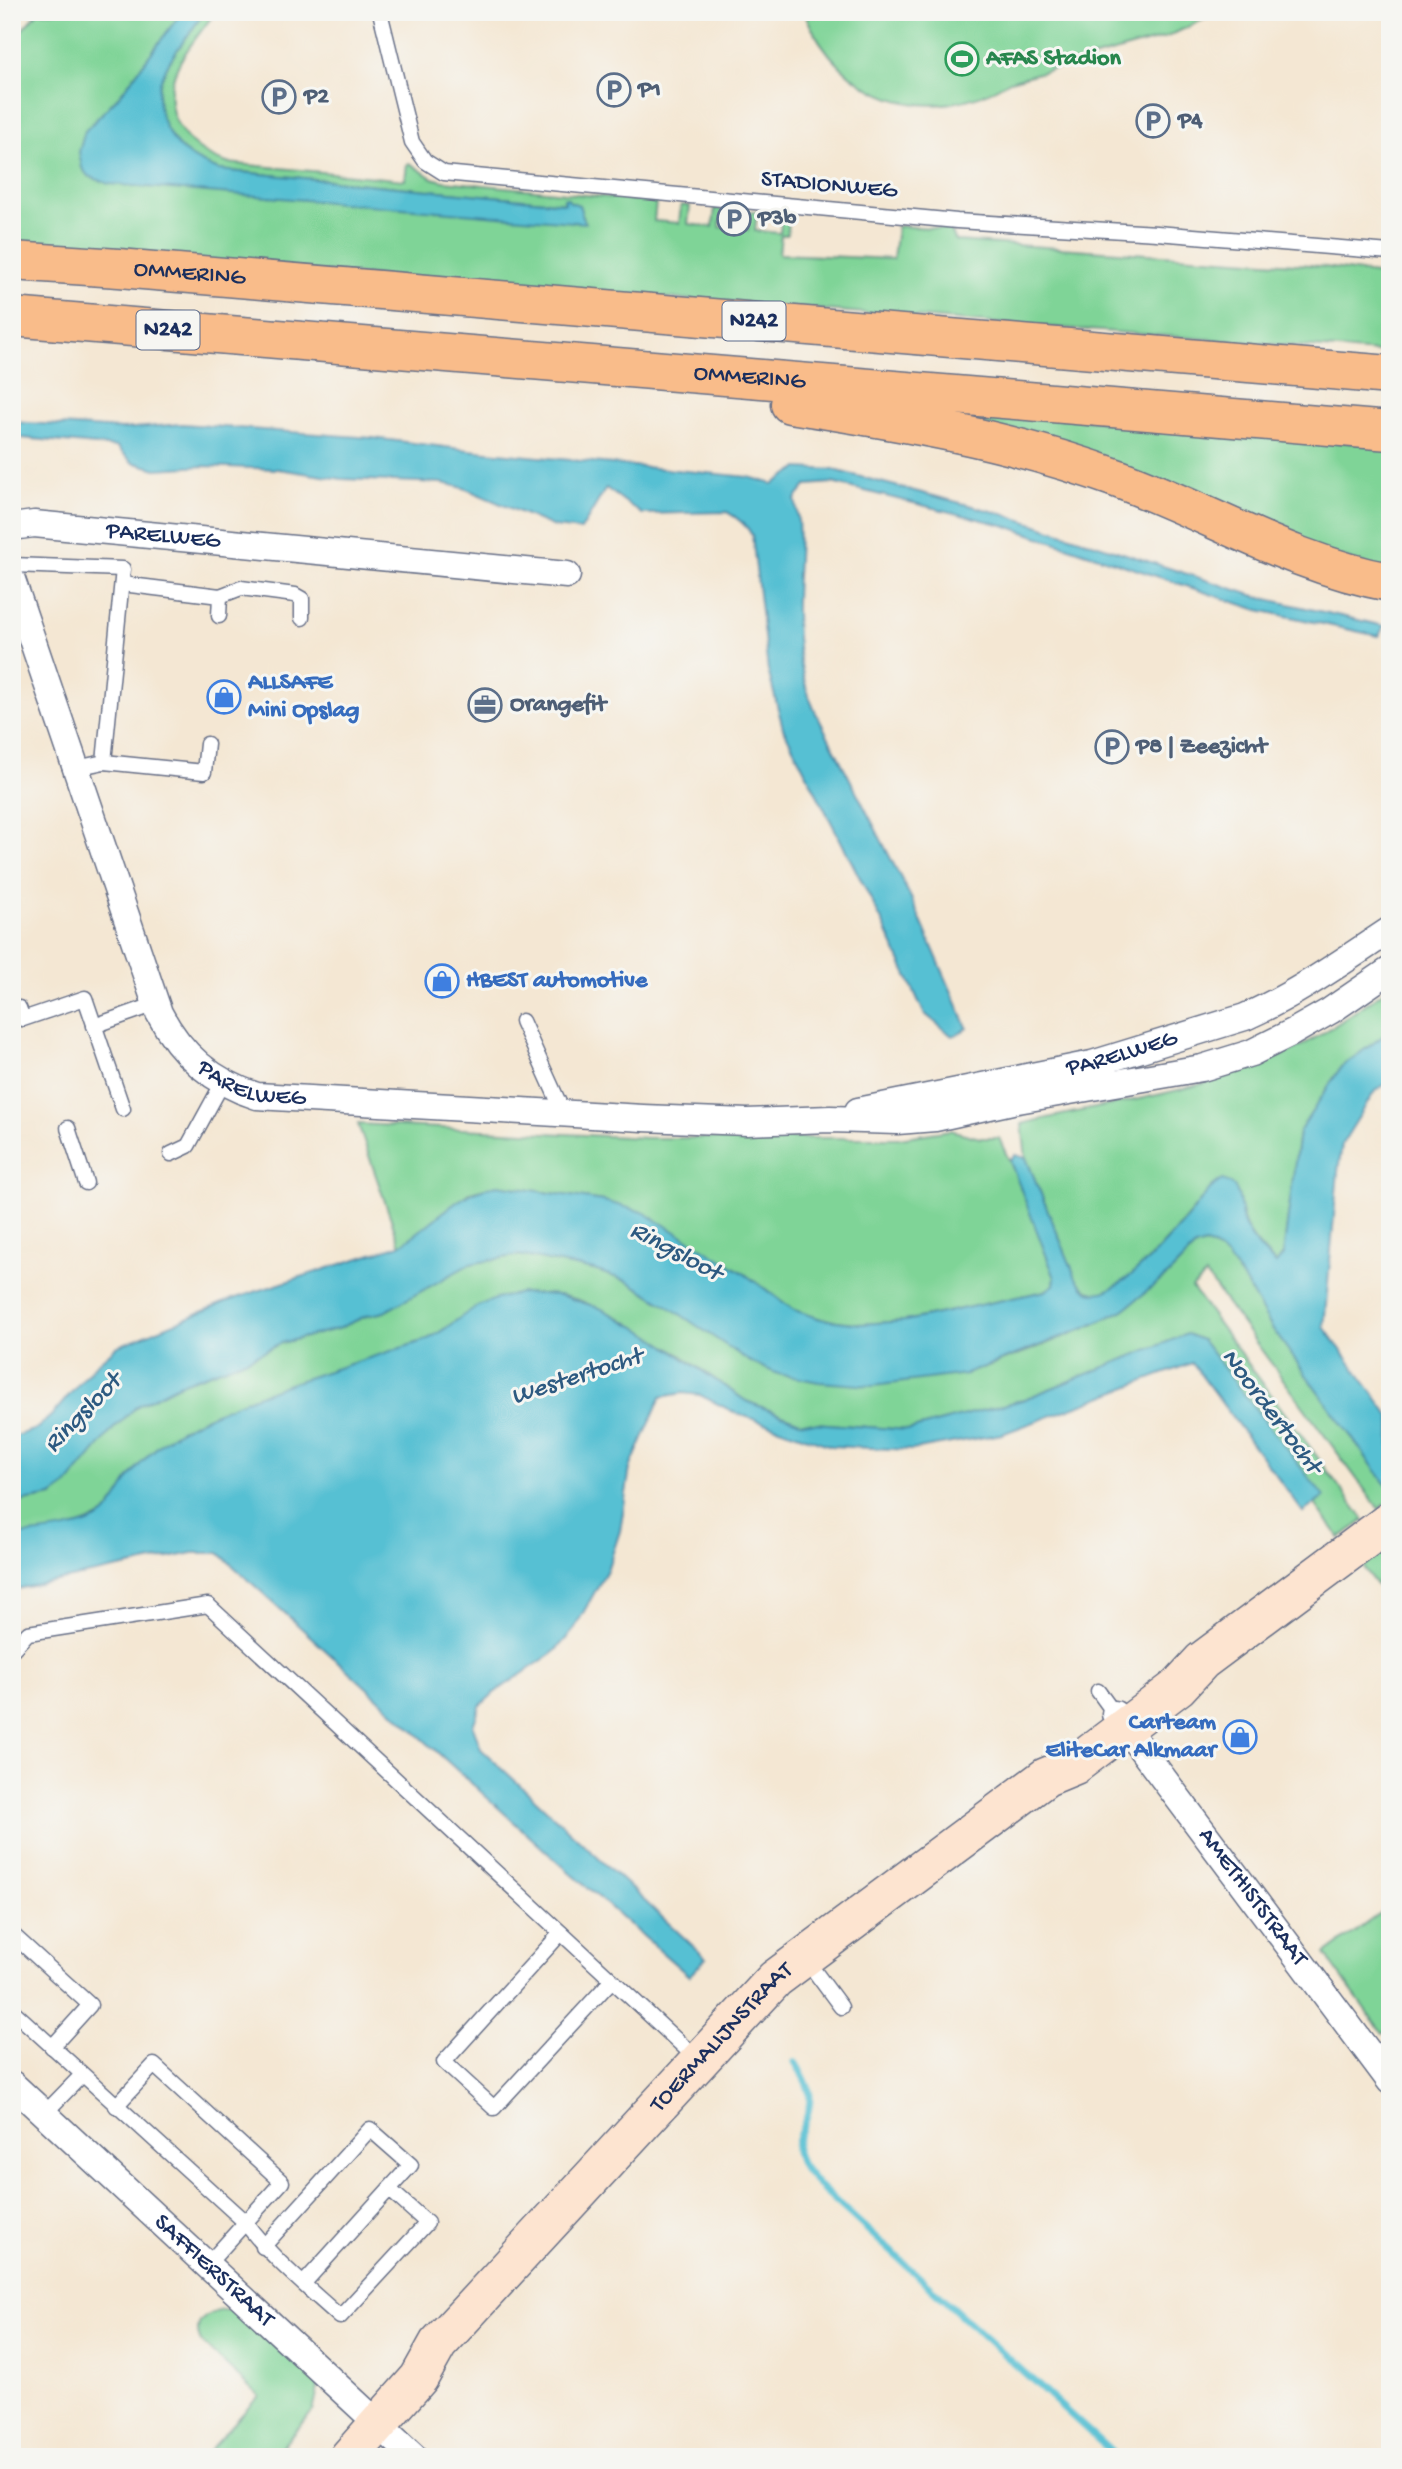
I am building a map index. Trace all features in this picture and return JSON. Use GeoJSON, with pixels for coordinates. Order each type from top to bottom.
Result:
{"type":"FeatureCollection","features":[{"type":"Feature","properties":{"kind":"highway","name":"OMMERING"},"geometry":{"type":"LineString","coordinates":[[12,261],[1390,375]]}},
{"type":"Feature","properties":{"kind":"highway","name":"OMMERING"},"geometry":{"type":"LineString","coordinates":[[12,317],[1390,431]]}},
{"type":"Feature","properties":{"kind":"highway","name":"N242"},"geometry":{"type":"LineString","coordinates":[[617,367],[770,401],[904,421],[1024,448],[1117,478],[1315,562],[1390,582]]}},
{"type":"Feature","properties":{"kind":"street","name":"PARELWEG"},"geometry":{"type":"LineString","coordinates":[[12,527],[34,524],[567,575]]}},
{"type":"Feature","properties":{"kind":"street","name":"PARELWEG"},"geometry":{"type":"LineString","coordinates":[[12,580],[156,1004],[167,1027],[196,1064],[222,1082],[244,1092],[272,1098],[747,1122],[830,1119],[897,1121],[935,1118],[1012,1101],[1202,1069],[1251,1053],[1293,1032],[1330,1011],[1390,970]]}},
{"type":"Feature","properties":{"kind":"street","name":"PARELWEG"},"geometry":{"type":"LineString","coordinates":[[830,1119],[869,1107],[1091,1064],[1245,1017],[1312,981],[1390,929]]}},
{"type":"Feature","properties":{"kind":"street","name":"TOERMALIJNSTRAAT"},"geometry":{"type":"LineString","coordinates":[[349,2457],[405,2367],[439,2344],[756,1998],[803,1956],[1046,1777],[1065,1750],[1112,1710],[1166,1674],[1202,1661],[1390,1521]]}},
{"type":"Feature","properties":{"kind":"street","name":"AMETHISTSTRAAT"},"geometry":{"type":"LineString","coordinates":[[1112,1710],[1390,2081]]}},
{"type":"Feature","properties":{"kind":"street","name":"SAFFIERSTRAAT"},"geometry":{"type":"LineString","coordinates":[[12,2084],[414,2457]]}},
{"type":"Feature","properties":{"kind":"street","name":"TOERMALIJNSTRAAT"},"geometry":{"type":"LineString","coordinates":[[327,2457],[372,2418]]}},
{"type":"Feature","properties":{"kind":"lane","name":"STADIONWEG"},"geometry":{"type":"LineString","coordinates":[[380,12],[412,142],[425,161],[444,173],[957,221],[1157,233],[1390,252]]}},
{"type":"Feature","properties":{"kind":"lane"},"geometry":{"type":"LineString","coordinates":[[12,565],[123,569],[104,762]]}},
{"type":"Feature","properties":{"kind":"lane"},"geometry":{"type":"LineString","coordinates":[[122,584],[220,596],[241,588],[295,594],[302,600],[302,618]]}},
{"type":"Feature","properties":{"kind":"lane"},"geometry":{"type":"LineString","coordinates":[[219,615],[220,596]]}},
{"type":"Feature","properties":{"kind":"lane"},"geometry":{"type":"LineString","coordinates":[[76,768],[104,762],[204,772],[207,744]]}},
{"type":"Feature","properties":{"kind":"lane"},"geometry":{"type":"LineString","coordinates":[[19,1008],[23,1019],[85,998],[123,1109]]}},
{"type":"Feature","properties":{"kind":"lane"},"geometry":{"type":"LineString","coordinates":[[94,1026],[156,1004]]}},
{"type":"Feature","properties":{"kind":"lane"},"geometry":{"type":"LineString","coordinates":[[522,1021],[565,1114]]}},
{"type":"Feature","properties":{"kind":"lane"},"geometry":{"type":"LineString","coordinates":[[171,1154],[188,1146],[222,1082]]}},
{"type":"Feature","properties":{"kind":"lane"},"geometry":{"type":"LineString","coordinates":[[68,1128],[86,1183]]}},
{"type":"Feature","properties":{"kind":"lane"},"geometry":{"type":"LineString","coordinates":[[12,1650],[28,1633],[208,1605],[698,2060]]}},
{"type":"Feature","properties":{"kind":"lane"},"geometry":{"type":"LineString","coordinates":[[561,1933],[444,2062],[494,2108],[612,1980]]}},
{"type":"Feature","properties":{"kind":"lane"},"geometry":{"type":"LineString","coordinates":[[12,1934],[90,2005],[51,2046]]}},
{"type":"Feature","properties":{"kind":"lane"},"geometry":{"type":"LineString","coordinates":[[803,1956],[841,2007]]}},
{"type":"Feature","properties":{"kind":"lane"},"geometry":{"type":"LineString","coordinates":[[12,2010],[245,2222],[263,2247],[340,2317],[427,2223],[389,2189]]}},
{"type":"Feature","properties":{"kind":"lane"},"geometry":{"type":"LineString","coordinates":[[116,2106],[154,2065],[282,2182],[207,2265]]}},
{"type":"Feature","properties":{"kind":"lane"},"geometry":{"type":"LineString","coordinates":[[44,2114],[82,2075]]}},
{"type":"Feature","properties":{"kind":"lane"},"geometry":{"type":"LineString","coordinates":[[263,2247],[370,2129],[411,2165],[303,2284]]}},
{"type":"Feature","properties":{"kind":"green space"},"geometry":{"type":"Polygon","coordinates":[[[38,12],[182,12],[120,95],[85,131],[134,185],[585,222],[579,205],[570,202],[219,170],[200,162],[184,152],[171,137],[161,114],[158,90],[167,66],[204,12],[215,12],[178,66],[172,83],[171,98],[178,126],[187,138],[212,157],[227,163],[405,180],[407,164],[411,164],[432,178],[444,181],[656,202],[654,221],[679,223],[681,205],[690,206],[688,224],[713,227],[715,208],[722,209],[720,227],[748,230],[750,212],[757,212],[755,231],[780,233],[782,215],[789,216],[787,235],[781,235],[779,254],[893,259],[899,226],[950,229],[956,241],[1311,265],[1390,276],[1390,353],[273,268],[12,244],[12,41],[38,12]]]}},
{"type":"Feature","properties":{"kind":"green space","name":"AFAS Stadion"},"geometry":{"type":"Polygon","coordinates":[[[804,12],[1219,12],[1167,37],[1010,81],[979,96],[948,104],[919,104],[890,98],[864,85],[840,67],[820,42],[804,12]]]}},
{"type":"Feature","properties":{"kind":"green space"},"geometry":{"type":"Polygon","coordinates":[[[873,401],[1390,446],[1390,573],[873,401]]]}},
{"type":"Feature","properties":{"kind":"green space"},"geometry":{"type":"Polygon","coordinates":[[[1390,987],[1390,1031],[1341,1067],[1299,1132],[1283,1255],[1276,1264],[1250,1234],[1241,1211],[1212,1187],[1159,1249],[1125,1280],[1110,1290],[1097,1293],[1083,1287],[1076,1279],[1026,1158],[1022,1124],[1159,1095],[1259,1065],[1317,1037],[1390,987]]]}},
{"type":"Feature","properties":{"kind":"green space"},"geometry":{"type":"Polygon","coordinates":[[[358,1124],[646,1138],[899,1138],[950,1130],[980,1138],[999,1138],[1019,1182],[1055,1278],[1054,1285],[1045,1291],[905,1321],[861,1324],[821,1319],[794,1310],[742,1272],[604,1201],[498,1185],[470,1192],[420,1233],[400,1245],[358,1124]]]}},
{"type":"Feature","properties":{"kind":"green space"},"geometry":{"type":"Polygon","coordinates":[[[1205,1244],[1226,1256],[1244,1280],[1272,1328],[1390,1490],[1390,1501],[1379,1509],[1206,1275],[1192,1288],[1364,1520],[1340,1538],[1315,1504],[1323,1497],[1202,1340],[1187,1334],[1022,1400],[909,1430],[800,1422],[746,1401],[681,1355],[622,1319],[579,1300],[559,1295],[521,1293],[452,1324],[426,1340],[273,1391],[207,1417],[182,1429],[153,1451],[106,1513],[73,1528],[12,1536],[12,1503],[53,1496],[137,1406],[180,1384],[250,1358],[281,1343],[337,1329],[366,1316],[384,1312],[469,1264],[519,1255],[550,1260],[627,1281],[665,1304],[966,1374],[1090,1326],[1123,1310],[1169,1274],[1195,1247],[1205,1244]]]}},
{"type":"Feature","properties":{"kind":"green space"},"geometry":{"type":"Polygon","coordinates":[[[1382,1545],[1390,1556],[1390,1590],[1383,1594],[1359,1562],[1382,1545]]]}},
{"type":"Feature","properties":{"kind":"green space"},"geometry":{"type":"Polygon","coordinates":[[[1390,1906],[1390,2030],[1383,2034],[1325,1954],[1390,1906]]]}},
{"type":"Feature","properties":{"kind":"green space"},"geometry":{"type":"Polygon","coordinates":[[[223,2310],[240,2310],[319,2384],[313,2411],[273,2457],[203,2457],[259,2396],[201,2342],[198,2330],[202,2320],[223,2310]]]}},
{"type":"Feature","properties":{"kind":"water"},"geometry":{"type":"Polygon","coordinates":[[[182,12],[204,12],[167,66],[158,94],[162,118],[171,137],[184,152],[200,162],[219,170],[565,203],[564,199],[567,198],[579,205],[585,223],[109,184],[88,176],[82,168],[79,152],[85,131],[120,95],[182,12]]]}},
{"type":"Feature","properties":{"kind":"water"},"geometry":{"type":"Polygon","coordinates":[[[12,422],[122,429],[182,424],[373,438],[477,451],[749,477],[773,484],[798,468],[834,470],[1003,514],[1258,597],[1384,626],[1379,636],[1258,610],[1003,525],[832,483],[807,485],[795,499],[799,541],[796,625],[806,686],[814,709],[911,898],[967,1027],[952,1036],[924,1013],[883,923],[783,728],[768,670],[752,535],[735,517],[727,512],[642,514],[606,488],[581,530],[554,527],[464,488],[442,483],[342,479],[278,469],[204,466],[156,469],[132,462],[117,447],[12,437],[12,422]]]}},
{"type":"Feature","properties":{"kind":"water","name":"Ringsloot"},"geometry":{"type":"Polygon","coordinates":[[[1390,1031],[1390,1080],[1375,1091],[1342,1144],[1324,1327],[1390,1416],[1390,1490],[1272,1328],[1244,1280],[1226,1256],[1205,1244],[1195,1247],[1169,1274],[1123,1310],[1090,1326],[966,1374],[873,1386],[819,1382],[778,1374],[749,1361],[627,1281],[594,1270],[519,1255],[470,1264],[384,1312],[366,1316],[337,1329],[281,1343],[250,1358],[180,1384],[137,1406],[113,1429],[66,1486],[52,1496],[12,1503],[12,1437],[36,1429],[53,1414],[94,1366],[116,1347],[233,1299],[400,1245],[459,1201],[484,1188],[498,1185],[604,1201],[643,1212],[742,1272],[794,1310],[821,1319],[861,1324],[905,1321],[1045,1291],[1054,1285],[1055,1278],[1010,1161],[1015,1155],[1026,1158],[1076,1278],[1087,1291],[1098,1293],[1112,1288],[1142,1266],[1189,1216],[1208,1191],[1222,1180],[1234,1187],[1248,1231],[1276,1264],[1283,1255],[1299,1132],[1341,1067],[1390,1031]]]}},
{"type":"Feature","properties":{"kind":"water","name":"Westertocht"},"geometry":{"type":"Polygon","coordinates":[[[521,1293],[559,1295],[600,1308],[647,1333],[746,1401],[800,1422],[909,1430],[1022,1400],[1187,1334],[1202,1340],[1324,1497],[1303,1512],[1192,1363],[1002,1434],[912,1450],[831,1446],[736,1413],[700,1395],[683,1393],[661,1397],[630,1468],[620,1531],[607,1570],[573,1631],[554,1652],[494,1693],[480,1706],[473,1726],[481,1749],[706,1958],[689,1976],[549,1854],[219,1553],[193,1553],[12,1590],[12,1536],[61,1530],[86,1524],[105,1514],[147,1457],[184,1428],[242,1401],[426,1340],[478,1306],[521,1293]]]}},
{"type":"Feature","properties":{"kind":"waterway"},"geometry":{"type":"LineString","coordinates":[[795,2062],[810,2094],[809,2109],[796,2148],[799,2160],[807,2172],[1117,2457]]}},
{"type":"Feature","properties":{"kind":"place","name":"AFAS Stadion"},"geometry":{"type":"Point","coordinates":[962,59]}},
{"type":"Feature","properties":{"kind":"place","name":"P1"},"geometry":{"type":"Point","coordinates":[614,90]}},
{"type":"Feature","properties":{"kind":"place","name":"P2"},"geometry":{"type":"Point","coordinates":[279,97]}},
{"type":"Feature","properties":{"kind":"place","name":"P4"},"geometry":{"type":"Point","coordinates":[1153,121]}},
{"type":"Feature","properties":{"kind":"place","name":"P3b"},"geometry":{"type":"Point","coordinates":[734,219]}},
{"type":"Feature","properties":{"kind":"place","name":"ALLSAFE Mini Opslag"},"geometry":{"type":"Point","coordinates":[224,697]}},
{"type":"Feature","properties":{"kind":"place","name":"Orangefit"},"geometry":{"type":"Point","coordinates":[485,705]}},
{"type":"Feature","properties":{"kind":"place","name":"P8 | Zeezicht"},"geometry":{"type":"Point","coordinates":[1112,747]}},
{"type":"Feature","properties":{"kind":"place","name":"HBEST automotive"},"geometry":{"type":"Point","coordinates":[442,981]}},
{"type":"Feature","properties":{"kind":"place","name":"Carteam EliteCar Alkmaar"},"geometry":{"type":"Point","coordinates":[1240,1737]}},
{"type":"Feature","properties":{"kind":"water label","name":"Noordertocht"},"geometry":{"type":"Point","coordinates":[1270,1412]}}]}
